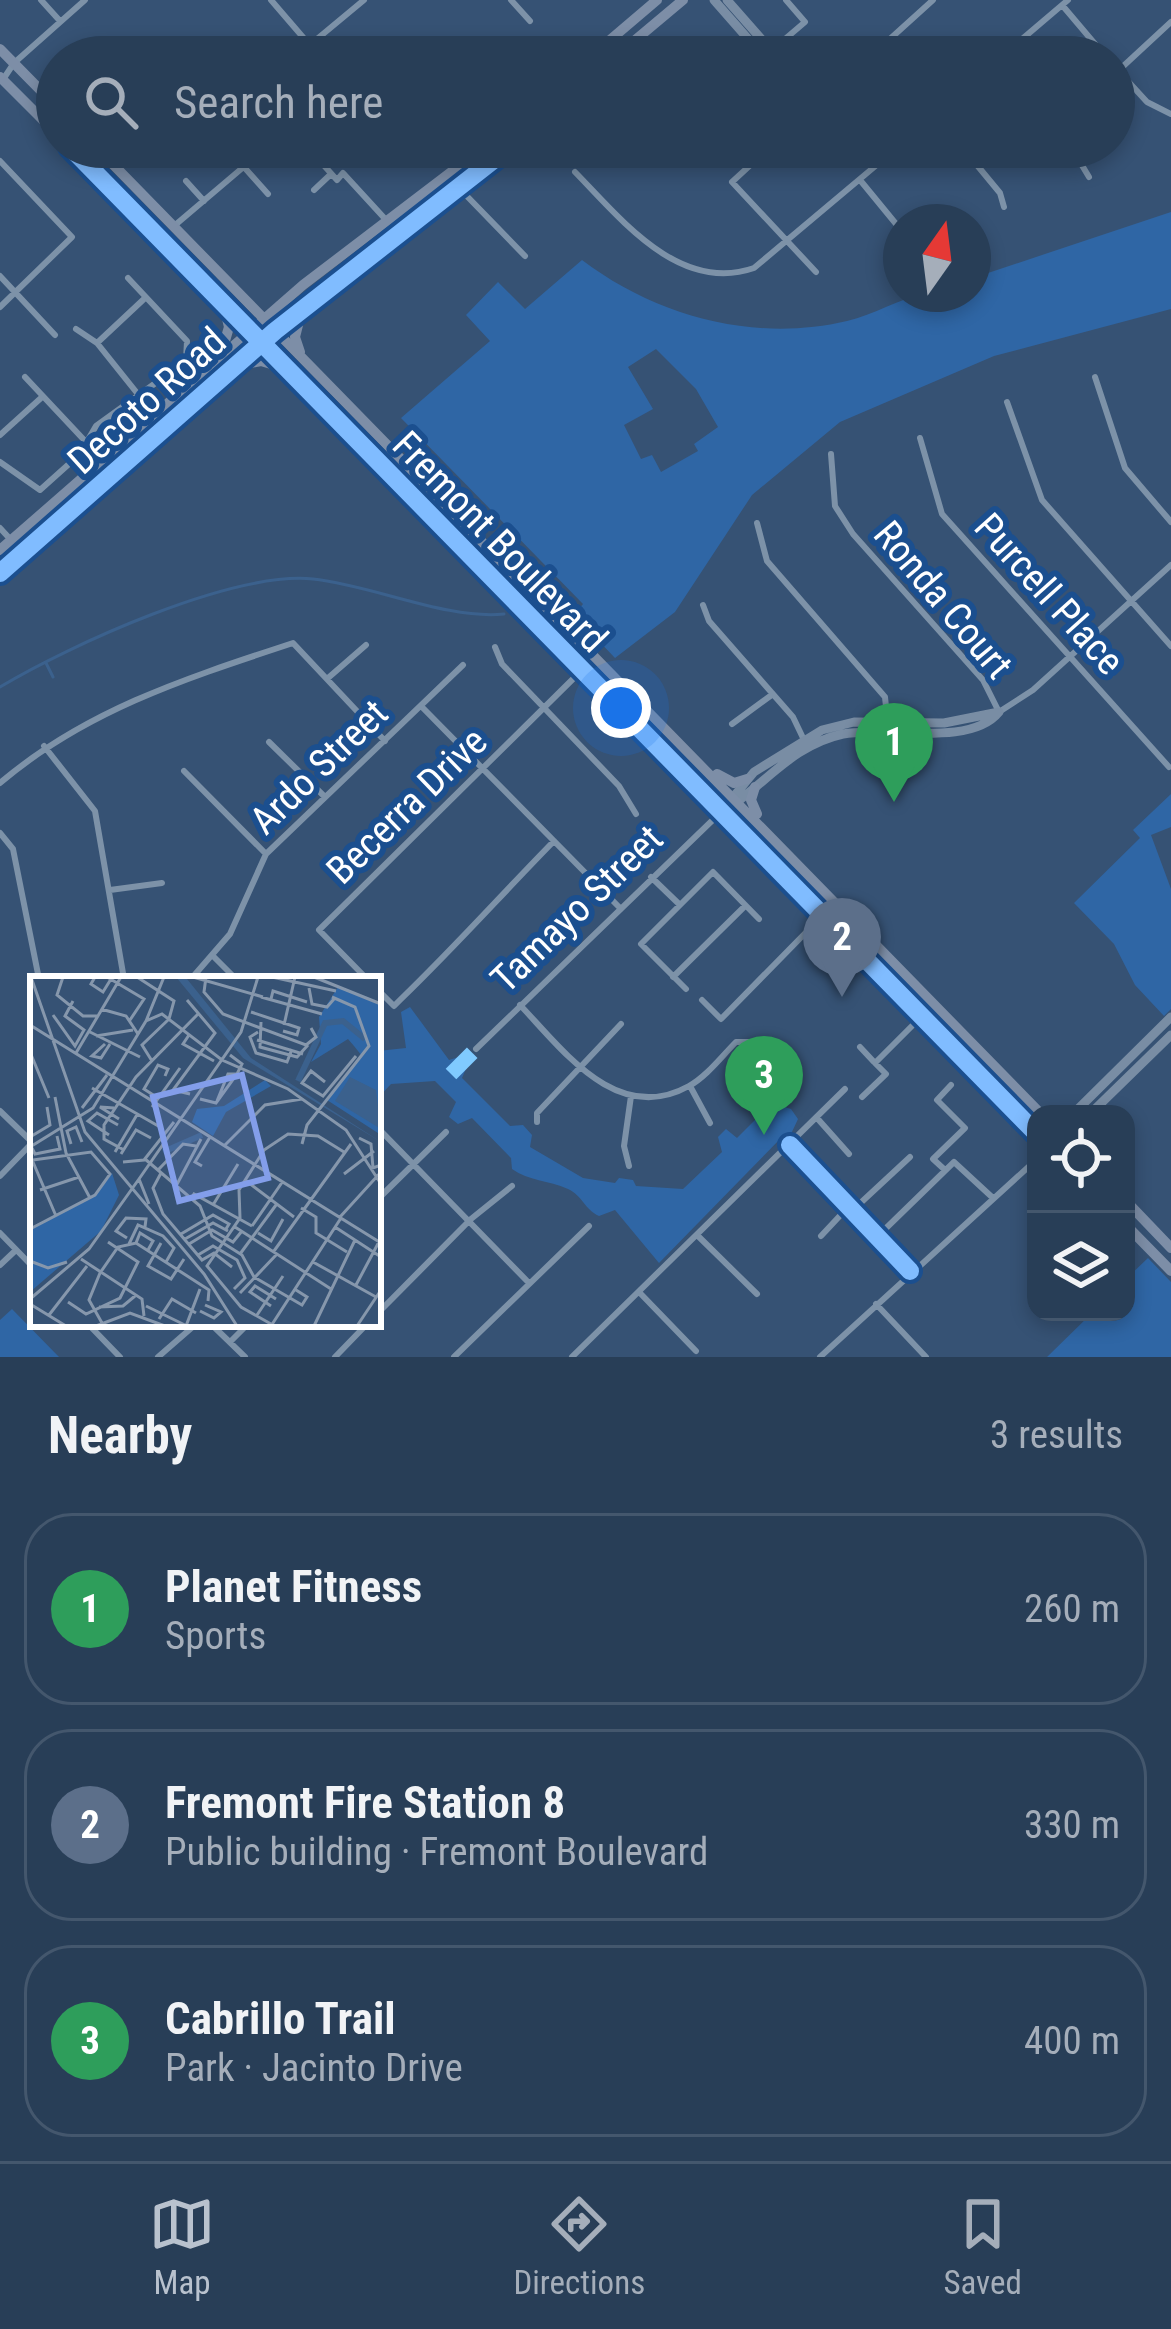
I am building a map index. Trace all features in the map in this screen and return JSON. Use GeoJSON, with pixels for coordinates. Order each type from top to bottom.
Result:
{"type":"FeatureCollection","features":[{"type":"Feature","properties":{"kind":"main road"},"geometry":{"type":"LineString","coordinates":[[615,36],[657,0]]}},
{"type":"Feature","properties":{"kind":"main road"},"geometry":{"type":"LineString","coordinates":[[641,36],[683,0]]}},
{"type":"Feature","properties":{"kind":"main road"},"geometry":{"type":"LineString","coordinates":[[0,49],[36,86]]}},
{"type":"Feature","properties":{"kind":"main road"},"geometry":{"type":"LineString","coordinates":[[1,77],[36,113]]}},
{"type":"Feature","properties":{"kind":"main road","name":"Fremont Boulevard"},"geometry":{"type":"LineString","coordinates":[[91,168],[1027,1124]]}},
{"type":"Feature","properties":{"kind":"main road","name":"Fremont Boulevard"},"geometry":{"type":"LineString","coordinates":[[117,168],[1032,1105]]}},
{"type":"Feature","properties":{"kind":"main road","name":"Decoto Road"},"geometry":{"type":"LineString","coordinates":[[0,550],[263,318],[458,168]]}},
{"type":"Feature","properties":{"kind":"main road","name":"Decoto Road"},"geometry":{"type":"LineString","coordinates":[[0,573],[275,331],[485,168]]}},
{"type":"Feature","properties":{"kind":"main road"},"geometry":{"type":"LineString","coordinates":[[220,356],[229,327],[223,302]]}},
{"type":"Feature","properties":{"kind":"main road"},"geometry":{"type":"LineString","coordinates":[[302,310],[295,337],[304,361]]}},
{"type":"Feature","properties":{"kind":"main road"},"geometry":{"type":"LineString","coordinates":[[235,367],[261,361],[290,371]]}},
{"type":"Feature","properties":{"kind":"main road"},"geometry":{"type":"LineString","coordinates":[[698,763],[729,781],[751,783],[752,807],[767,832]]}},
{"type":"Feature","properties":{"kind":"main road"},"geometry":{"type":"LineString","coordinates":[[1135,1210],[1171,1247]]}},
{"type":"Feature","properties":{"kind":"main road"},"geometry":{"type":"LineString","coordinates":[[1135,1234],[1171,1270]]}},
{"type":"Feature","properties":{"kind":"street"},"geometry":{"type":"LineString","coordinates":[[41,0],[60,21]]}},
{"type":"Feature","properties":{"kind":"street"},"geometry":{"type":"LineString","coordinates":[[44,36],[85,0]]}},
{"type":"Feature","properties":{"kind":"street"},"geometry":{"type":"LineString","coordinates":[[272,0],[304,36]]}},
{"type":"Feature","properties":{"kind":"street"},"geometry":{"type":"LineString","coordinates":[[321,36],[364,0]]}},
{"type":"Feature","properties":{"kind":"street"},"geometry":{"type":"LineString","coordinates":[[511,0],[530,22]]}},
{"type":"Feature","properties":{"kind":"street"},"geometry":{"type":"LineString","coordinates":[[714,0],[749,36]]}},
{"type":"Feature","properties":{"kind":"street"},"geometry":{"type":"LineString","coordinates":[[727,0],[753,36]]}},
{"type":"Feature","properties":{"kind":"street"},"geometry":{"type":"LineString","coordinates":[[786,0],[805,22],[790,36]]}},
{"type":"Feature","properties":{"kind":"street"},"geometry":{"type":"LineString","coordinates":[[918,0],[925,7]]}},
{"type":"Feature","properties":{"kind":"street"},"geometry":{"type":"LineString","coordinates":[[893,36],[933,0]]}},
{"type":"Feature","properties":{"kind":"street"},"geometry":{"type":"LineString","coordinates":[[1026,36],[1065,3],[1090,36]]}},
{"type":"Feature","properties":{"kind":"street"},"geometry":{"type":"LineString","coordinates":[[1135,53],[1171,22]]}},
{"type":"Feature","properties":{"kind":"street"},"geometry":{"type":"LineString","coordinates":[[1,77],[36,43]]}},
{"type":"Feature","properties":{"kind":"street"},"geometry":{"type":"LineString","coordinates":[[1135,89],[1147,102],[1171,114]]}},
{"type":"Feature","properties":{"kind":"street"},"geometry":{"type":"LineString","coordinates":[[0,161],[72,237],[0,308]]}},
{"type":"Feature","properties":{"kind":"street"},"geometry":{"type":"LineString","coordinates":[[174,226],[243,168]]}},
{"type":"Feature","properties":{"kind":"street"},"geometry":{"type":"LineString","coordinates":[[245,168],[268,194]]}},
{"type":"Feature","properties":{"kind":"street"},"geometry":{"type":"LineString","coordinates":[[326,168],[337,179],[343,173],[389,224]]}},
{"type":"Feature","properties":{"kind":"street"},"geometry":{"type":"LineString","coordinates":[[747,168],[732,182],[783,242],[816,272]]}},
{"type":"Feature","properties":{"kind":"street"},"geometry":{"type":"LineString","coordinates":[[575,172],[647,245],[680,261],[738,274],[754,268],[874,168]]}},
{"type":"Feature","properties":{"kind":"street"},"geometry":{"type":"LineString","coordinates":[[979,168],[1000,193],[1004,207]]}},
{"type":"Feature","properties":{"kind":"street"},"geometry":{"type":"LineString","coordinates":[[1083,168],[1089,177]]}},
{"type":"Feature","properties":{"kind":"street"},"geometry":{"type":"LineString","coordinates":[[314,190],[331,174]]}},
{"type":"Feature","properties":{"kind":"street"},"geometry":{"type":"LineString","coordinates":[[860,180],[883,208]]}},
{"type":"Feature","properties":{"kind":"street"},"geometry":{"type":"LineString","coordinates":[[186,182],[204,201]]}},
{"type":"Feature","properties":{"kind":"street"},"geometry":{"type":"LineString","coordinates":[[460,189],[525,256]]}},
{"type":"Feature","properties":{"kind":"street"},"geometry":{"type":"LineString","coordinates":[[0,276],[55,335]]}},
{"type":"Feature","properties":{"kind":"street"},"geometry":{"type":"LineString","coordinates":[[1,459],[40,490],[109,416],[137,393],[152,390],[186,361],[190,351],[179,331],[128,278]]}},
{"type":"Feature","properties":{"kind":"street"},"geometry":{"type":"LineString","coordinates":[[97,343],[144,299]]}},
{"type":"Feature","properties":{"kind":"street"},"geometry":{"type":"LineString","coordinates":[[76,328],[97,343],[137,393]]}},
{"type":"Feature","properties":{"kind":"street"},"geometry":{"type":"LineString","coordinates":[[1095,376],[1125,468],[1171,522]]}},
{"type":"Feature","properties":{"kind":"street"},"geometry":{"type":"LineString","coordinates":[[25,377],[86,442]]}},
{"type":"Feature","properties":{"kind":"street"},"geometry":{"type":"LineString","coordinates":[[0,435],[41,398]]}},
{"type":"Feature","properties":{"kind":"street"},"geometry":{"type":"LineString","coordinates":[[1006,402],[1042,500],[1171,646]]}},
{"type":"Feature","properties":{"kind":"street"},"geometry":{"type":"LineString","coordinates":[[109,416],[129,438]]}},
{"type":"Feature","properties":{"kind":"street","name":"Purcell Place"},"geometry":{"type":"LineString","coordinates":[[920,438],[942,514],[1169,767]]}},
{"type":"Feature","properties":{"kind":"street","name":"Ronda Court"},"geometry":{"type":"LineString","coordinates":[[831,454],[835,506],[983,680],[998,712]]}},
{"type":"Feature","properties":{"kind":"street"},"geometry":{"type":"LineString","coordinates":[[757,523],[767,561],[885,697],[888,727]]}},
{"type":"Feature","properties":{"kind":"street"},"geometry":{"type":"LineString","coordinates":[[0,528],[23,553]]}},
{"type":"Feature","properties":{"kind":"street","name":"Tamayo Street"},"geometry":{"type":"LineString","coordinates":[[476,1048],[751,783],[805,743],[839,725],[944,723],[998,712],[1069,659],[1171,565]]}},
{"type":"Feature","properties":{"kind":"street"},"geometry":{"type":"LineString","coordinates":[[703,604],[709,621],[773,694],[805,743]]}},
{"type":"Feature","properties":{"kind":"street"},"geometry":{"type":"LineString","coordinates":[[0,784],[44,746],[148,693],[293,643],[385,741]]}},
{"type":"Feature","properties":{"kind":"street"},"geometry":{"type":"LineString","coordinates":[[327,679],[366,645]]}},
{"type":"Feature","properties":{"kind":"street"},"geometry":{"type":"LineString","coordinates":[[495,647],[502,664],[619,786],[636,814]]}},
{"type":"Feature","properties":{"kind":"street","name":"Ardo Street"},"geometry":{"type":"LineString","coordinates":[[194,976],[214,957],[266,854],[463,665]]}},
{"type":"Feature","properties":{"kind":"street","name":"Becerra Drive"},"geometry":{"type":"LineString","coordinates":[[365,976],[320,930],[580,672]]}},
{"type":"Feature","properties":{"kind":"street"},"geometry":{"type":"LineString","coordinates":[[732,724],[773,694]]}},
{"type":"Feature","properties":{"kind":"street"},"geometry":{"type":"LineString","coordinates":[[421,706],[620,907]]}},
{"type":"Feature","properties":{"kind":"street"},"geometry":{"type":"LineString","coordinates":[[268,742],[324,796]]}},
{"type":"Feature","properties":{"kind":"street"},"geometry":{"type":"LineString","coordinates":[[44,746],[95,811],[124,976]]}},
{"type":"Feature","properties":{"kind":"street"},"geometry":{"type":"LineString","coordinates":[[184,771],[266,854]]}},
{"type":"Feature","properties":{"kind":"street"},"geometry":{"type":"LineString","coordinates":[[0,833],[14,849],[38,976]]}},
{"type":"Feature","properties":{"kind":"street"},"geometry":{"type":"LineString","coordinates":[[381,993],[394,1006],[484,920],[554,841]]}},
{"type":"Feature","properties":{"kind":"street"},"geometry":{"type":"LineString","coordinates":[[686,989],[641,944],[713,872],[759,919]]}},
{"type":"Feature","properties":{"kind":"street"},"geometry":{"type":"LineString","coordinates":[[651,877],[680,905]]}},
{"type":"Feature","properties":{"kind":"street"},"geometry":{"type":"LineString","coordinates":[[110,890],[162,884]]}},
{"type":"Feature","properties":{"kind":"street"},"geometry":{"type":"LineString","coordinates":[[674,977],[745,906]]}},
{"type":"Feature","properties":{"kind":"street"},"geometry":{"type":"LineString","coordinates":[[702,1000],[721,1018],[822,916]]}},
{"type":"Feature","properties":{"kind":"street"},"geometry":{"type":"LineString","coordinates":[[214,957],[233,976]]}},
{"type":"Feature","properties":{"kind":"street"},"geometry":{"type":"LineString","coordinates":[[520,1005],[578,1066],[603,1086],[631,1096],[658,1096],[690,1086],[736,1042],[749,1040],[767,1054]]}},
{"type":"Feature","properties":{"kind":"street"},"geometry":{"type":"LineString","coordinates":[[875,1063],[921,1017]]}},
{"type":"Feature","properties":{"kind":"street"},"geometry":{"type":"LineString","coordinates":[[1082,1105],[1171,1017]]}},
{"type":"Feature","properties":{"kind":"street"},"geometry":{"type":"LineString","coordinates":[[537,1122],[537,1113],[621,1024]]}},
{"type":"Feature","properties":{"kind":"street"},"geometry":{"type":"LineString","coordinates":[[1099,1105],[1171,1035]]}},
{"type":"Feature","properties":{"kind":"street"},"geometry":{"type":"LineString","coordinates":[[860,1047],[886,1074],[862,1097]]}},
{"type":"Feature","properties":{"kind":"street"},"geometry":{"type":"LineString","coordinates":[[945,1170],[934,1159],[965,1127],[937,1100],[951,1085]]}},
{"type":"Feature","properties":{"kind":"street"},"geometry":{"type":"LineString","coordinates":[[690,1086],[710,1123]]}},
{"type":"Feature","properties":{"kind":"street"},"geometry":{"type":"LineString","coordinates":[[586,1357],[575,1353],[844,1089]]}},
{"type":"Feature","properties":{"kind":"street"},"geometry":{"type":"LineString","coordinates":[[629,1166],[624,1146],[631,1096]]}},
{"type":"Feature","properties":{"kind":"street"},"geometry":{"type":"LineString","coordinates":[[0,1111],[30,1139]]}},
{"type":"Feature","properties":{"kind":"street"},"geometry":{"type":"LineString","coordinates":[[817,1118],[849,1154]]}},
{"type":"Feature","properties":{"kind":"street"},"geometry":{"type":"LineString","coordinates":[[381,1131],[529,1283]]}},
{"type":"Feature","properties":{"kind":"street"},"geometry":{"type":"LineString","coordinates":[[381,1196],[446,1132]]}},
{"type":"Feature","properties":{"kind":"street"},"geometry":{"type":"LineString","coordinates":[[790,1144],[910,1271]]}},
{"type":"Feature","properties":{"kind":"street"},"geometry":{"type":"LineString","coordinates":[[0,1176],[30,1145]]}},
{"type":"Feature","properties":{"kind":"street"},"geometry":{"type":"LineString","coordinates":[[821,1236],[910,1157]]}},
{"type":"Feature","properties":{"kind":"street"},"geometry":{"type":"LineString","coordinates":[[879,1235],[954,1162],[994,1199]]}},
{"type":"Feature","properties":{"kind":"street"},"geometry":{"type":"LineString","coordinates":[[820,1357],[1027,1168]]}},
{"type":"Feature","properties":{"kind":"street"},"geometry":{"type":"LineString","coordinates":[[381,1310],[512,1186]]}},
{"type":"Feature","properties":{"kind":"street"},"geometry":{"type":"LineString","coordinates":[[454,1357],[589,1226]]}},
{"type":"Feature","properties":{"kind":"street"},"geometry":{"type":"LineString","coordinates":[[0,1233],[30,1264]]}},
{"type":"Feature","properties":{"kind":"street"},"geometry":{"type":"LineString","coordinates":[[697,1235],[757,1294]]}},
{"type":"Feature","properties":{"kind":"street"},"geometry":{"type":"LineString","coordinates":[[0,1265],[16,1250]]}},
{"type":"Feature","properties":{"kind":"street"},"geometry":{"type":"LineString","coordinates":[[639,1292],[696,1351]]}},
{"type":"Feature","properties":{"kind":"street"},"geometry":{"type":"LineString","coordinates":[[876,1304],[926,1357]]}},
{"type":"Feature","properties":{"kind":"street"},"geometry":{"type":"LineString","coordinates":[[91,1327],[120,1357]]}},
{"type":"Feature","properties":{"kind":"street"},"geometry":{"type":"LineString","coordinates":[[158,1357],[193,1327]]}},
{"type":"Feature","properties":{"kind":"street"},"geometry":{"type":"LineString","coordinates":[[214,1327],[245,1357]]}},
{"type":"Feature","properties":{"kind":"street"},"geometry":{"type":"LineString","coordinates":[[230,1342],[245,1327]]}},
{"type":"Feature","properties":{"kind":"street"},"geometry":{"type":"LineString","coordinates":[[335,1357],[365,1327]]}},
{"type":"Feature","properties":{"kind":"shaded area"},"geometry":{"type":"Polygon","coordinates":[[[1171,212],[1171,309],[994,356],[840,422],[752,495],[675,612],[615,658],[574,615],[583,604],[401,418],[490,341],[466,315],[498,282],[525,309],[582,260],[642,296],[707,320],[777,329],[883,308],[991,312],[991,272],[1171,212]],[[656,349],[628,367],[653,409],[624,425],[641,459],[652,455],[661,472],[698,451],[694,444],[718,427],[696,389],[656,349]]]}},
{"type":"Feature","properties":{"kind":"shaded area"},"geometry":{"type":"Polygon","coordinates":[[[1171,794],[1171,827],[1151,835],[1171,889],[1171,1009],[1164,1016],[1135,985],[1114,944],[1074,903],[1140,838],[1133,830],[1171,794]]]}},
{"type":"Feature","properties":{"kind":"shaded area"},"geometry":{"type":"Polygon","coordinates":[[[410,1007],[449,1060],[462,1056],[468,1064],[462,1078],[510,1126],[523,1125],[532,1135],[530,1147],[583,1178],[615,1183],[619,1178],[633,1180],[636,1186],[683,1189],[722,1152],[718,1137],[726,1129],[737,1138],[772,1103],[791,1109],[798,1119],[791,1134],[782,1137],[659,1263],[615,1210],[599,1216],[568,1189],[512,1169],[511,1158],[472,1118],[458,1124],[449,1117],[456,1102],[435,1081],[391,1084],[381,1095],[381,1051],[406,1048],[401,1012],[410,1007]]]}},
{"type":"Feature","properties":{"kind":"shaded area"},"geometry":{"type":"Polygon","coordinates":[[[1148,1258],[1171,1282],[1171,1357],[1047,1357],[1084,1321],[1135,1321],[1135,1270],[1148,1258]]]}},
{"type":"Feature","properties":{"kind":"shaded area"},"geometry":{"type":"Polygon","coordinates":[[[12,1309],[59,1357],[0,1357],[0,1320],[12,1309]]]}},
{"type":"Feature","properties":{"kind":"waterway"},"geometry":{"type":"LineString","coordinates":[[0,687],[152,614],[279,580],[336,582],[458,612],[504,614]]}},
{"type":"Feature","properties":{"kind":"waterway"},"geometry":{"type":"LineString","coordinates":[[46,663],[53,677]]}},
{"type":"Feature","properties":{"kind":"marked path"},"geometry":{"type":"LineString","coordinates":[[451,1074],[476,1049]]}},
{"type":"Feature","properties":{"kind":"cycle path"},"geometry":{"type":"LineString","coordinates":[[91,168],[1027,1124]]}},
{"type":"Feature","properties":{"kind":"cycle path"},"geometry":{"type":"LineString","coordinates":[[0,573],[275,331],[483,168]]}},
{"type":"Feature","properties":{"kind":"cycle path"},"geometry":{"type":"LineString","coordinates":[[790,1145],[910,1271]]}},
{"type":"Feature","properties":{"kind":"place","name":"Planet Fitness"},"geometry":{"type":"Point","coordinates":[894,802]}},
{"type":"Feature","properties":{"kind":"place","name":"Fremont Fire Station 8"},"geometry":{"type":"Point","coordinates":[842,997]}},
{"type":"Feature","properties":{"kind":"place","name":"Cabrillo Trail"},"geometry":{"type":"Point","coordinates":[764,1135]}}]}
